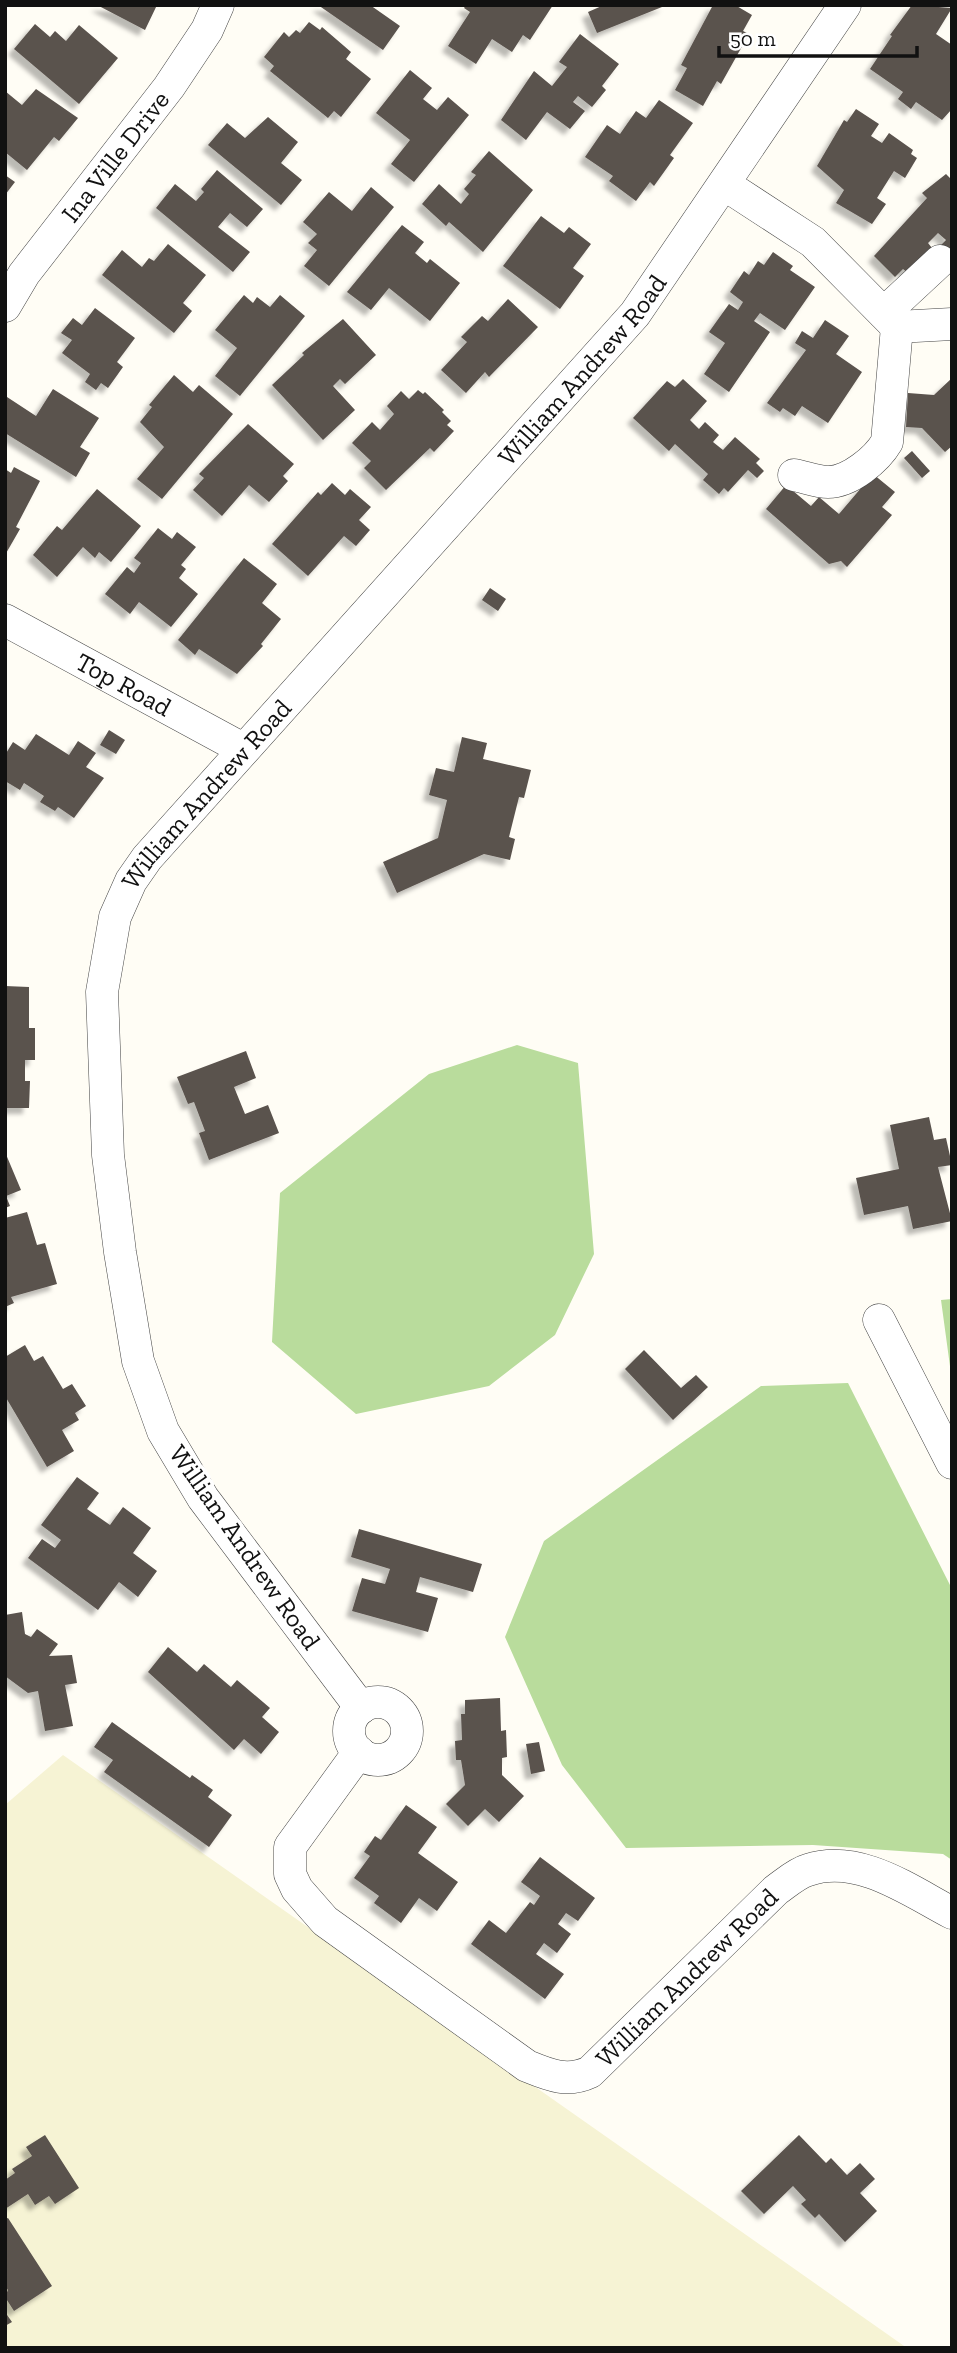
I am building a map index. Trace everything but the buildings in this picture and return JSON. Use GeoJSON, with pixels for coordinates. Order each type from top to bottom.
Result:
{"type":"FeatureCollection","features":[{"type":"Feature","properties":{"kind":"street","name":"Ina Ville Drive"},"geometry":{"type":"LineString","coordinates":[[5,306],[24,274],[169,87],[207,30],[218,5]]}},
{"type":"Feature","properties":{"kind":"street","name":"William Andrew Road"},"geometry":{"type":"LineString","coordinates":[[361,1707],[203,1498],[163,1431],[138,1361],[120,1252],[108,1155],[102,992],[115,917],[131,881],[147,858],[635,314],[845,5]]}},
{"type":"Feature","properties":{"kind":"street"},"geometry":{"type":"LineString","coordinates":[[724,184],[813,242],[890,320],[952,324]]}},
{"type":"Feature","properties":{"kind":"street"},"geometry":{"type":"LineString","coordinates":[[794,475],[829,482],[847,477],[880,453],[887,442],[890,320],[940,261]]}},
{"type":"Feature","properties":{"kind":"street","name":"Top Road"},"geometry":{"type":"LineString","coordinates":[[5,620],[243,748]]}},
{"type":"Feature","properties":{"kind":"street"},"geometry":{"type":"LineString","coordinates":[[879,1320],[952,1463]]}},
{"type":"Feature","properties":{"kind":"street"},"geometry":{"type":"LineString","coordinates":[[383,1703],[394,1707],[403,1715],[406,1738],[392,1757],[381,1760],[359,1752],[350,1738],[351,1721],[361,1707],[383,1703]]}},
{"type":"Feature","properties":{"kind":"street","name":"William Andrew Road"},"geometry":{"type":"LineString","coordinates":[[359,1752],[290,1847],[290,1874],[297,1889],[325,1921],[527,2066],[559,2078],[578,2078],[606,2058],[776,1890],[805,1871],[839,1866],[887,1878],[952,1913]]}},
{"type":"Feature","properties":{"kind":"shaded area"},"geometry":{"type":"Polygon","coordinates":[[[63,1755],[907,2348],[5,2348],[5,1805],[63,1755]]]}},
{"type":"Feature","properties":{"kind":"green space"},"geometry":{"type":"Polygon","coordinates":[[[517,1045],[578,1063],[594,1254],[555,1335],[489,1386],[356,1414],[272,1342],[280,1193],[429,1074],[517,1045]]]}},
{"type":"Feature","properties":{"kind":"green space"},"geometry":{"type":"Polygon","coordinates":[[[952,1299],[952,1381],[941,1300],[952,1299]]]}},
{"type":"Feature","properties":{"kind":"green space"},"geometry":{"type":"Polygon","coordinates":[[[848,1383],[952,1589],[952,1860],[943,1854],[813,1845],[626,1848],[562,1765],[505,1637],[544,1541],[761,1386],[848,1383]]]}}]}
